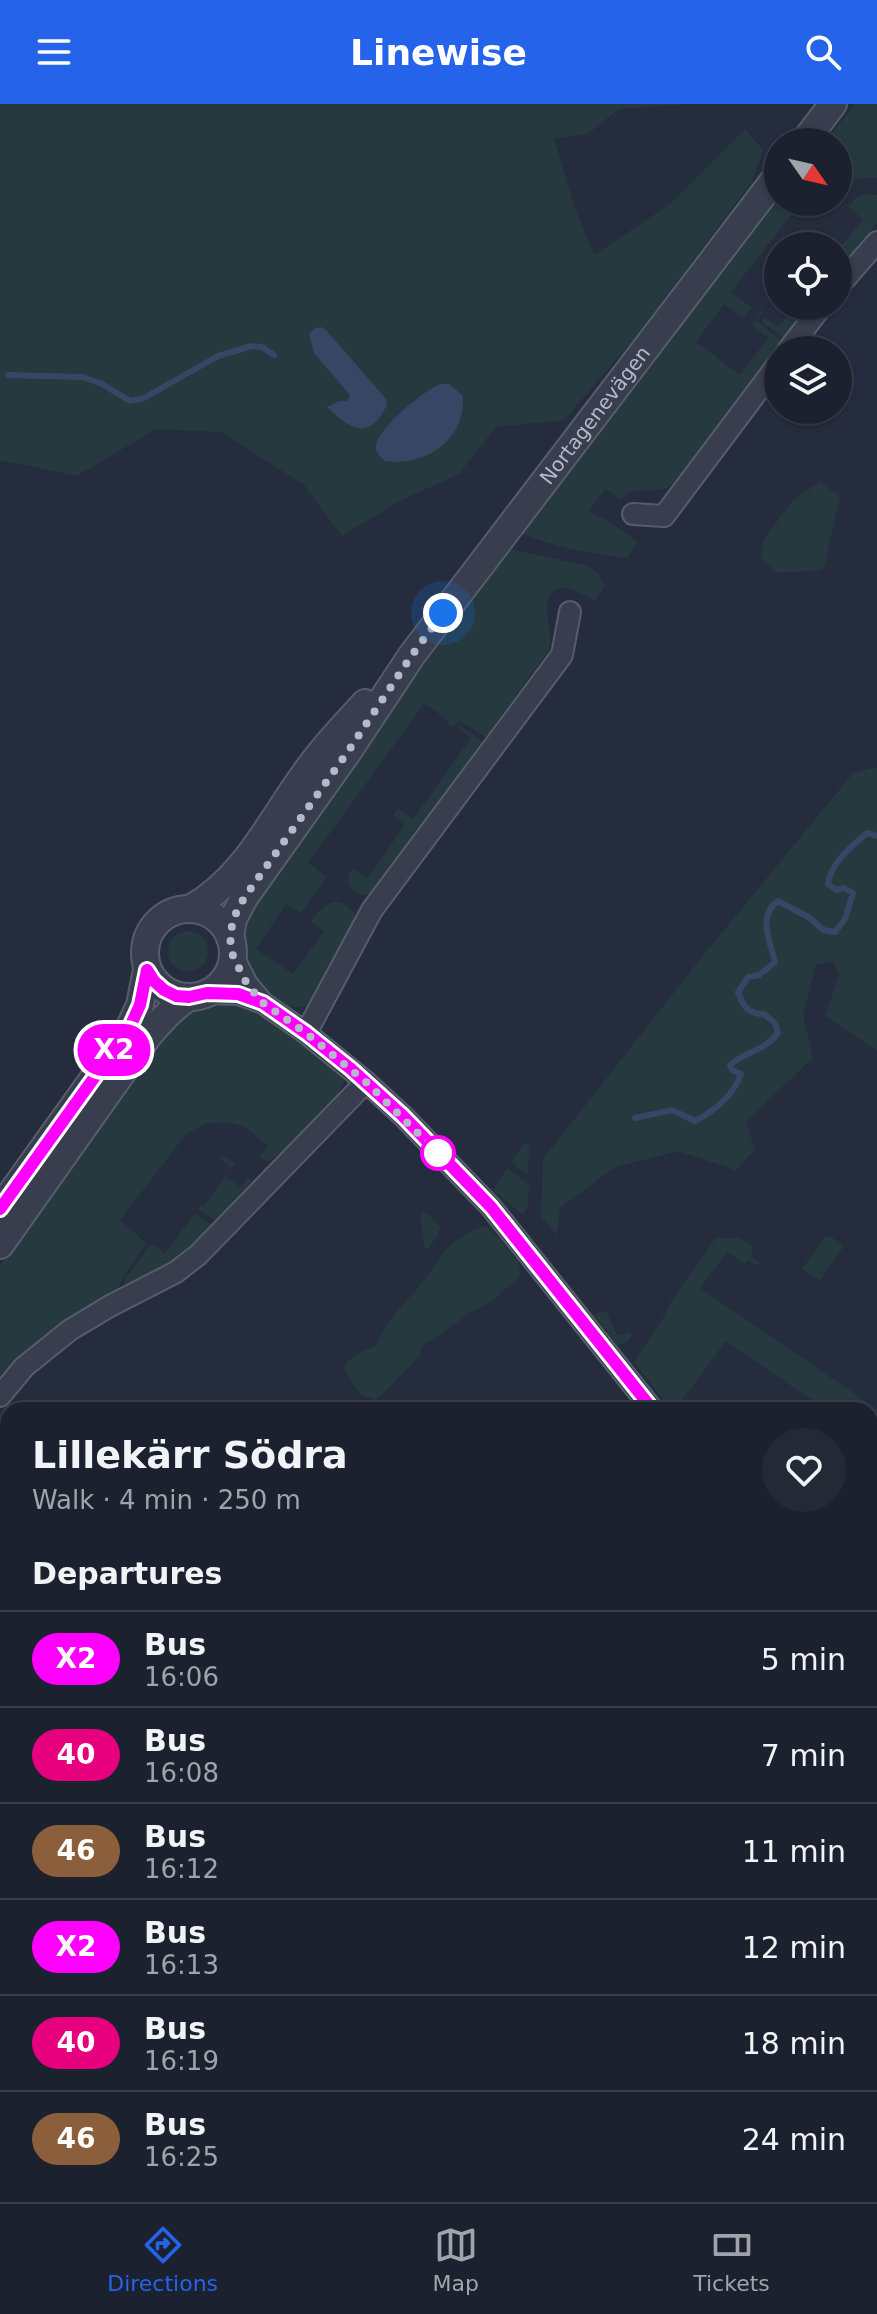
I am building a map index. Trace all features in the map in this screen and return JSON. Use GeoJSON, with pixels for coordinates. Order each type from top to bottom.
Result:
{"type":"FeatureCollection","features":[{"type":"Feature","properties":{"kind":"street"},"geometry":{"type":"LineString","coordinates":[[815,128],[833,104]]}},
{"type":"Feature","properties":{"kind":"street","name":"Nortagenevägen"},"geometry":{"type":"LineString","coordinates":[[0,1245],[162,1019],[176,1005],[225,978],[232,947],[233,919],[244,898],[412,655],[764,193]]}},
{"type":"Feature","properties":{"kind":"street"},"geometry":{"type":"LineString","coordinates":[[852,271],[877,242]]}},
{"type":"Feature","properties":{"kind":"street"},"geometry":{"type":"LineString","coordinates":[[799,336],[811,320]]}},
{"type":"Feature","properties":{"kind":"street"},"geometry":{"type":"LineString","coordinates":[[633,514],[664,516],[764,383]]}},
{"type":"Feature","properties":{"kind":"street"},"geometry":{"type":"LineString","coordinates":[[306,1033],[372,910],[562,655],[570,612]]}},
{"type":"Feature","properties":{"kind":"street","name":"Nortagenevägen"},"geometry":{"type":"LineString","coordinates":[[0,1209],[129,1029],[140,1005],[147,970],[144,955],[146,941],[152,927],[176,910],[190,909],[209,898],[226,883],[312,762],[412,655]]}},
{"type":"Feature","properties":{"kind":"street"},"geometry":{"type":"LineString","coordinates":[[190,909],[203,911],[224,926],[247,984],[263,1003],[366,1082],[491,1207],[647,1402]]}},
{"type":"Feature","properties":{"kind":"street"},"geometry":{"type":"LineString","coordinates":[[147,970],[164,990],[176,996],[238,994],[263,1003]]}},
{"type":"Feature","properties":{"kind":"street"},"geometry":{"type":"LineString","coordinates":[[0,1396],[24,1367],[70,1330],[176,1272],[198,1255],[366,1082]]}},
{"type":"Feature","properties":{"kind":"shaded area"},"geometry":{"type":"Polygon","coordinates":[[[0,104],[686,104],[619,109],[589,133],[554,139],[574,205],[594,255],[670,204],[745,129],[763,150],[751,183],[634,339],[564,420],[496,427],[459,474],[402,500],[342,536],[304,485],[222,432],[156,429],[77,476],[0,460],[0,104]]]}},
{"type":"Feature","properties":{"kind":"shaded area"},"geometry":{"type":"Polygon","coordinates":[[[855,104],[877,104],[877,178],[852,181],[852,128],[836,128],[855,104]]]}},
{"type":"Feature","properties":{"kind":"shaded area"},"geometry":{"type":"Polygon","coordinates":[[[877,195],[877,223],[852,254],[852,233],[863,219],[852,210],[852,203],[857,197],[877,195]]]}},
{"type":"Feature","properties":{"kind":"shaded area"},"geometry":{"type":"Polygon","coordinates":[[[766,216],[790,216],[778,232],[764,232],[764,250],[731,292],[752,308],[740,316],[724,304],[696,342],[740,375],[764,343],[764,367],[672,484],[661,490],[629,492],[621,500],[606,489],[588,511],[635,540],[637,543],[627,558],[573,549],[521,534],[766,216]]]}},
{"type":"Feature","properties":{"kind":"shaded area"},"geometry":{"type":"Polygon","coordinates":[[[763,308],[757,321],[776,336],[766,336],[753,325],[763,308]]]}},
{"type":"Feature","properties":{"kind":"shaded area"},"geometry":{"type":"Polygon","coordinates":[[[764,319],[769,320],[778,327],[784,320],[800,320],[787,336],[781,336],[762,322],[764,319]]]}},
{"type":"Feature","properties":{"kind":"shaded area"},"geometry":{"type":"Polygon","coordinates":[[[820,482],[840,496],[825,564],[822,570],[778,573],[762,559],[764,539],[793,500],[820,482]]]}},
{"type":"Feature","properties":{"kind":"shaded area"},"geometry":{"type":"Polygon","coordinates":[[[510,549],[584,565],[598,573],[605,586],[595,601],[569,588],[552,592],[547,604],[549,650],[486,737],[460,721],[452,727],[424,704],[308,863],[327,877],[301,913],[286,904],[256,949],[293,974],[324,931],[310,921],[322,909],[339,902],[357,917],[313,1002],[301,1007],[277,1000],[256,980],[243,954],[240,939],[245,912],[510,549]]]}},
{"type":"Feature","properties":{"kind":"shaded area"},"geometry":{"type":"Polygon","coordinates":[[[460,726],[483,741],[374,894],[357,893],[348,884],[349,872],[354,869],[367,878],[405,825],[393,815],[398,809],[413,819],[471,738],[457,728],[460,726]]]}},
{"type":"Feature","properties":{"kind":"shaded area"},"geometry":{"type":"Polygon","coordinates":[[[877,767],[877,1051],[825,1016],[839,975],[833,961],[816,965],[803,1015],[813,1058],[746,1121],[755,1150],[736,1170],[679,1151],[615,1167],[560,1208],[557,1235],[541,1217],[543,1159],[697,963],[853,773],[877,767]]]}},
{"type":"Feature","properties":{"kind":"shaded area"},"geometry":{"type":"Polygon","coordinates":[[[188,931],[202,937],[208,951],[202,965],[188,971],[174,965],[168,951],[174,937],[188,931]]]}},
{"type":"Feature","properties":{"kind":"shaded area"},"geometry":{"type":"Polygon","coordinates":[[[213,1001],[265,1018],[295,1037],[338,1071],[344,1081],[338,1095],[268,1162],[259,1157],[268,1146],[245,1127],[226,1122],[205,1124],[187,1133],[120,1220],[146,1243],[118,1290],[53,1331],[0,1386],[0,1265],[117,1097],[187,1007],[213,1001]]]}},
{"type":"Feature","properties":{"kind":"shaded area"},"geometry":{"type":"Polygon","coordinates":[[[526,1141],[529,1147],[528,1175],[511,1162],[526,1141]]]}},
{"type":"Feature","properties":{"kind":"shaded area"},"geometry":{"type":"Polygon","coordinates":[[[222,1156],[235,1163],[226,1177],[241,1187],[248,1177],[251,1181],[215,1221],[198,1209],[204,1206],[231,1168],[219,1158],[222,1156]]]}},
{"type":"Feature","properties":{"kind":"shaded area"},"geometry":{"type":"Polygon","coordinates":[[[507,1168],[529,1185],[528,1206],[523,1215],[493,1190],[507,1168]]]}},
{"type":"Feature","properties":{"kind":"shaded area"},"geometry":{"type":"Polygon","coordinates":[[[423,1211],[440,1227],[438,1236],[427,1249],[420,1216],[423,1211]]]}},
{"type":"Feature","properties":{"kind":"shaded area"},"geometry":{"type":"Polygon","coordinates":[[[194,1215],[211,1225],[161,1270],[124,1287],[125,1279],[150,1246],[165,1253],[194,1215]]]}},
{"type":"Feature","properties":{"kind":"shaded area"},"geometry":{"type":"Polygon","coordinates":[[[486,1226],[520,1265],[519,1277],[491,1302],[424,1344],[421,1354],[375,1400],[364,1395],[344,1368],[357,1354],[376,1346],[389,1322],[452,1244],[486,1226]]]}},
{"type":"Feature","properties":{"kind":"shaded area"},"geometry":{"type":"Polygon","coordinates":[[[830,1236],[844,1246],[820,1280],[802,1269],[825,1237],[830,1236]]]}},
{"type":"Feature","properties":{"kind":"shaded area"},"geometry":{"type":"Polygon","coordinates":[[[739,1238],[753,1247],[751,1256],[760,1263],[758,1266],[748,1260],[745,1264],[727,1252],[700,1288],[867,1402],[814,1402],[726,1341],[680,1402],[665,1402],[634,1362],[714,1240],[739,1238]]]}},
{"type":"Feature","properties":{"kind":"shaded area"},"geometry":{"type":"Polygon","coordinates":[[[606,1311],[617,1335],[632,1334],[628,1342],[618,1345],[595,1316],[606,1311]]]}},
{"type":"Feature","properties":{"kind":"water"},"geometry":{"type":"Polygon","coordinates":[[[321,327],[386,399],[387,405],[380,417],[366,428],[351,426],[327,407],[347,401],[350,395],[314,353],[309,334],[321,327]]]}},
{"type":"Feature","properties":{"kind":"water"},"geometry":{"type":"Polygon","coordinates":[[[441,384],[449,384],[463,396],[458,425],[450,437],[440,447],[415,459],[385,461],[376,448],[379,437],[393,419],[414,401],[441,384]]]}},
{"type":"Feature","properties":{"kind":"waterway"},"geometry":{"type":"LineString","coordinates":[[8,375],[82,377],[102,384],[130,401],[144,398],[218,356],[252,346],[262,347],[274,355]]}},
{"type":"Feature","properties":{"kind":"waterway"},"geometry":{"type":"LineString","coordinates":[[635,1118],[672,1110],[695,1121],[728,1096],[741,1074],[732,1070],[730,1065],[768,1043],[778,1033],[775,1023],[764,1014],[747,1008],[738,992],[748,977],[759,975],[775,962],[767,929],[772,907],[778,901],[810,918],[823,930],[835,932],[845,919],[853,893],[844,888],[836,890],[828,884],[833,869],[867,833],[877,836]]}},
{"type":"Feature","properties":{"kind":"bus line","name":"X2"},"geometry":{"type":"LineString","coordinates":[[0,1209],[129,1029],[140,1005],[147,970],[164,990],[176,996],[238,994],[263,1003],[306,1033],[403,1116],[491,1207],[646,1402]]}},
{"type":"Feature","properties":{"kind":"route"},"geometry":{"type":"LineString","coordinates":[[438,1153],[403,1116],[336,1056],[263,1003],[240,972],[230,938],[233,919],[244,898],[443,613]]}}]}
